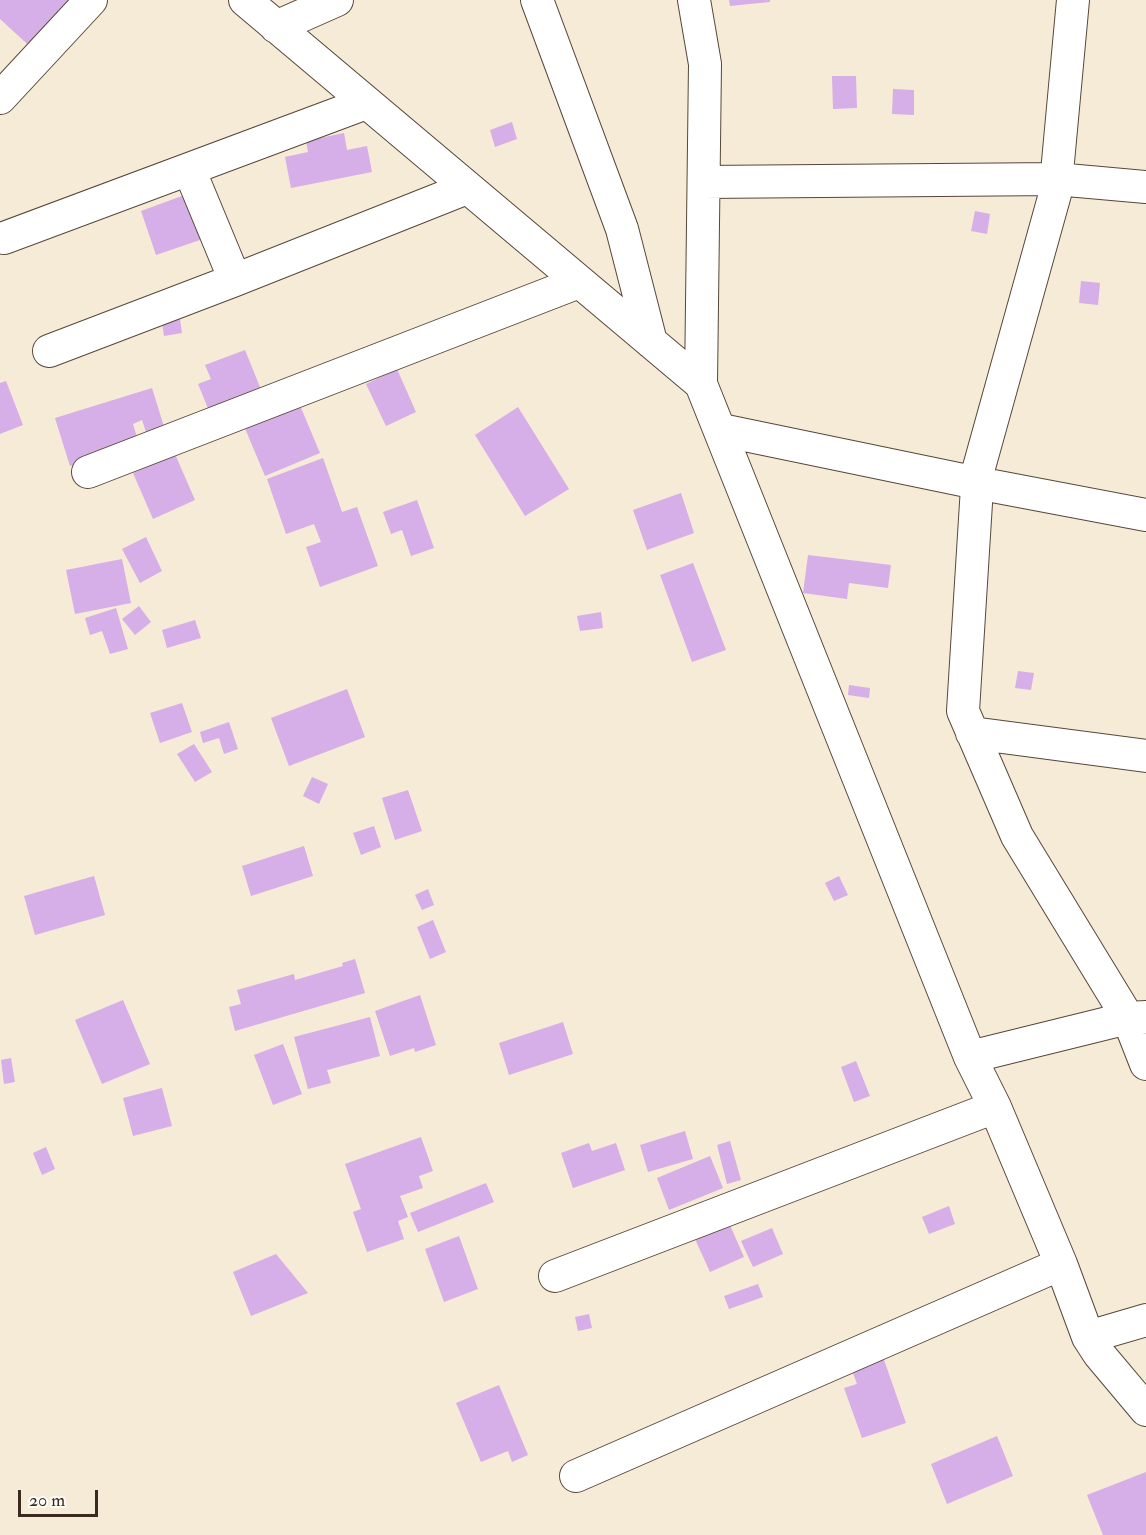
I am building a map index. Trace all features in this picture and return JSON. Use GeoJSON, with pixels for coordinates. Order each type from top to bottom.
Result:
{"type":"FeatureCollection","features":[{"type":"Feature","properties":{"kind":"street"},"geometry":{"type":"LineString","coordinates":[[0,98],[91,0]]}},
{"type":"Feature","properties":{"kind":"street"},"geometry":{"type":"LineString","coordinates":[[245,0],[701,384]]}},
{"type":"Feature","properties":{"kind":"street"},"geometry":{"type":"LineString","coordinates":[[276,27],[337,0]]}},
{"type":"Feature","properties":{"kind":"street"},"geometry":{"type":"LineString","coordinates":[[537,0],[622,229],[651,342]]}},
{"type":"Feature","properties":{"kind":"street"},"geometry":{"type":"LineString","coordinates":[[694,0],[705,64],[701,384],[970,1057],[995,1107],[1061,1264],[1088,1337],[1099,1354],[1146,1410]]}},
{"type":"Feature","properties":{"kind":"street"},"geometry":{"type":"LineString","coordinates":[[1073,0],[1054,194],[978,471],[963,711],[1017,836],[1137,1017],[1146,1064]]}},
{"type":"Feature","properties":{"kind":"street"},"geometry":{"type":"LineString","coordinates":[[4,238],[366,103]]}},
{"type":"Feature","properties":{"kind":"street"},"geometry":{"type":"LineString","coordinates":[[189,169],[235,280]]}},
{"type":"Feature","properties":{"kind":"street"},"geometry":{"type":"LineString","coordinates":[[704,182],[1056,179],[1146,187]]}},
{"type":"Feature","properties":{"kind":"street"},"geometry":{"type":"LineString","coordinates":[[49,351],[467,188]]}},
{"type":"Feature","properties":{"kind":"street"},"geometry":{"type":"LineString","coordinates":[[88,471],[579,282]]}},
{"type":"Feature","properties":{"kind":"street"},"geometry":{"type":"LineString","coordinates":[[721,430],[1146,515]]}},
{"type":"Feature","properties":{"kind":"street"},"geometry":{"type":"LineString","coordinates":[[972,733],[1146,756]]}},
{"type":"Feature","properties":{"kind":"street"},"geometry":{"type":"LineString","coordinates":[[970,1057],[1137,1017]]}},
{"type":"Feature","properties":{"kind":"street"},"geometry":{"type":"LineString","coordinates":[[555,1276],[995,1107]]}},
{"type":"Feature","properties":{"kind":"street"},"geometry":{"type":"LineString","coordinates":[[576,1476],[1061,1264]]}},
{"type":"Feature","properties":{"kind":"street"},"geometry":{"type":"LineString","coordinates":[[1088,1337],[1146,1320]]}},
{"type":"Feature","properties":{"kind":"building"},"geometry":{"type":"Polygon","coordinates":[[[0,0],[82,0],[36,52],[0,19],[0,0]]]}},
{"type":"Feature","properties":{"kind":"building"},"geometry":{"type":"Polygon","coordinates":[[[729,0],[770,0],[770,2],[730,6],[729,0]]]}},
{"type":"Feature","properties":{"kind":"building"},"geometry":{"type":"Polygon","coordinates":[[[832,76],[856,76],[857,108],[833,109],[832,76]]]}},
{"type":"Feature","properties":{"kind":"building"},"geometry":{"type":"Polygon","coordinates":[[[893,89],[914,90],[914,115],[892,114],[893,89]]]}},
{"type":"Feature","properties":{"kind":"building"},"geometry":{"type":"Polygon","coordinates":[[[512,122],[517,139],[495,147],[490,130],[512,122]]]}},
{"type":"Feature","properties":{"kind":"building"},"geometry":{"type":"Polygon","coordinates":[[[344,133],[347,150],[367,146],[372,172],[291,188],[285,157],[308,152],[306,141],[344,133]]]}},
{"type":"Feature","properties":{"kind":"building"},"geometry":{"type":"Polygon","coordinates":[[[190,193],[206,238],[156,255],[141,211],[190,193]]]}},
{"type":"Feature","properties":{"kind":"building"},"geometry":{"type":"Polygon","coordinates":[[[975,211],[990,214],[987,234],[971,231],[975,211]]]}},
{"type":"Feature","properties":{"kind":"building"},"geometry":{"type":"Polygon","coordinates":[[[1081,281],[1100,283],[1098,305],[1079,303],[1081,281]]]}},
{"type":"Feature","properties":{"kind":"building"},"geometry":{"type":"Polygon","coordinates":[[[180,319],[182,333],[164,336],[162,322],[180,319]]]}},
{"type":"Feature","properties":{"kind":"building"},"geometry":{"type":"Polygon","coordinates":[[[245,350],[264,397],[212,418],[198,384],[211,379],[205,365],[245,350]]]}},
{"type":"Feature","properties":{"kind":"building"},"geometry":{"type":"Polygon","coordinates":[[[397,369],[416,412],[386,426],[366,384],[397,369]]]}},
{"type":"Feature","properties":{"kind":"building"},"geometry":{"type":"Polygon","coordinates":[[[6,381],[23,425],[0,434],[0,383],[6,381]]]}},
{"type":"Feature","properties":{"kind":"building"},"geometry":{"type":"Polygon","coordinates":[[[152,388],[166,433],[148,438],[142,420],[133,424],[139,444],[70,466],[55,418],[152,388]]]}},
{"type":"Feature","properties":{"kind":"building"},"geometry":{"type":"Polygon","coordinates":[[[299,403],[320,453],[265,476],[244,426],[299,403]]]}},
{"type":"Feature","properties":{"kind":"building"},"geometry":{"type":"Polygon","coordinates":[[[518,407],[569,489],[525,516],[475,435],[518,407]]]}},
{"type":"Feature","properties":{"kind":"building"},"geometry":{"type":"Polygon","coordinates":[[[175,454],[195,500],[153,519],[133,473],[175,454]]]}},
{"type":"Feature","properties":{"kind":"building"},"geometry":{"type":"Polygon","coordinates":[[[323,458],[342,512],[357,507],[378,566],[320,587],[306,547],[321,542],[314,524],[286,534],[267,479],[323,458]]]}},
{"type":"Feature","properties":{"kind":"building"},"geometry":{"type":"Polygon","coordinates":[[[681,493],[694,533],[647,550],[633,510],[681,493]]]}},
{"type":"Feature","properties":{"kind":"building"},"geometry":{"type":"Polygon","coordinates":[[[417,500],[434,548],[411,556],[402,530],[391,534],[383,512],[417,500]]]}},
{"type":"Feature","properties":{"kind":"building"},"geometry":{"type":"Polygon","coordinates":[[[146,537],[162,571],[140,583],[122,549],[146,537]]]}},
{"type":"Feature","properties":{"kind":"building"},"geometry":{"type":"Polygon","coordinates":[[[808,555],[891,565],[888,588],[849,583],[847,599],[803,593],[808,555]]]}},
{"type":"Feature","properties":{"kind":"building"},"geometry":{"type":"Polygon","coordinates":[[[122,559],[131,603],[75,614],[66,570],[122,559]]]}},
{"type":"Feature","properties":{"kind":"building"},"geometry":{"type":"Polygon","coordinates":[[[693,563],[726,650],[692,662],[660,575],[693,563]]]}},
{"type":"Feature","properties":{"kind":"building"},"geometry":{"type":"Polygon","coordinates":[[[139,606],[151,622],[135,635],[122,619],[139,606]]]}},
{"type":"Feature","properties":{"kind":"building"},"geometry":{"type":"Polygon","coordinates":[[[116,608],[128,649],[110,654],[102,631],[90,635],[85,618],[116,608]]]}},
{"type":"Feature","properties":{"kind":"building"},"geometry":{"type":"Polygon","coordinates":[[[601,612],[603,628],[580,631],[577,616],[601,612]]]}},
{"type":"Feature","properties":{"kind":"building"},"geometry":{"type":"Polygon","coordinates":[[[195,620],[201,638],[167,648],[162,630],[195,620]]]}},
{"type":"Feature","properties":{"kind":"building"},"geometry":{"type":"Polygon","coordinates":[[[1018,671],[1034,673],[1031,690],[1015,688],[1018,671]]]}},
{"type":"Feature","properties":{"kind":"building"},"geometry":{"type":"Polygon","coordinates":[[[849,685],[870,688],[869,698],[848,695],[849,685]]]}},
{"type":"Feature","properties":{"kind":"building"},"geometry":{"type":"Polygon","coordinates":[[[347,689],[365,737],[289,766],[271,718],[347,689]]]}},
{"type":"Feature","properties":{"kind":"building"},"geometry":{"type":"Polygon","coordinates":[[[182,703],[192,732],[160,743],[150,713],[182,703]]]}},
{"type":"Feature","properties":{"kind":"building"},"geometry":{"type":"Polygon","coordinates":[[[229,722],[238,749],[224,754],[219,738],[203,743],[200,732],[229,722]]]}},
{"type":"Feature","properties":{"kind":"building"},"geometry":{"type":"Polygon","coordinates":[[[194,744],[212,772],[195,782],[177,754],[194,744]]]}},
{"type":"Feature","properties":{"kind":"building"},"geometry":{"type":"Polygon","coordinates":[[[312,777],[328,784],[319,804],[303,796],[312,777]]]}},
{"type":"Feature","properties":{"kind":"building"},"geometry":{"type":"Polygon","coordinates":[[[408,790],[422,831],[395,840],[382,798],[408,790]]]}},
{"type":"Feature","properties":{"kind":"building"},"geometry":{"type":"Polygon","coordinates":[[[374,826],[381,847],[361,855],[353,833],[374,826]]]}},
{"type":"Feature","properties":{"kind":"building"},"geometry":{"type":"Polygon","coordinates":[[[304,846],[313,876],[251,896],[242,866],[304,846]]]}},
{"type":"Feature","properties":{"kind":"building"},"geometry":{"type":"Polygon","coordinates":[[[94,876],[105,915],[35,935],[24,896],[94,876]]]}},
{"type":"Feature","properties":{"kind":"building"},"geometry":{"type":"Polygon","coordinates":[[[839,876],[848,895],[834,901],[825,883],[839,876]]]}},
{"type":"Feature","properties":{"kind":"building"},"geometry":{"type":"Polygon","coordinates":[[[428,889],[434,905],[422,910],[415,895],[428,889]]]}},
{"type":"Feature","properties":{"kind":"building"},"geometry":{"type":"Polygon","coordinates":[[[433,920],[446,952],[430,959],[417,927],[433,920]]]}},
{"type":"Feature","properties":{"kind":"building"},"geometry":{"type":"Polygon","coordinates":[[[355,959],[365,993],[235,1031],[229,1007],[241,1004],[237,990],[294,974],[295,980],[343,966],[342,963],[355,959]]]}},
{"type":"Feature","properties":{"kind":"building"},"geometry":{"type":"Polygon","coordinates":[[[420,995],[436,1045],[415,1052],[414,1048],[390,1056],[375,1011],[420,995]]]}},
{"type":"Feature","properties":{"kind":"building"},"geometry":{"type":"Polygon","coordinates":[[[123,1000],[150,1064],[102,1084],[75,1020],[123,1000]]]}},
{"type":"Feature","properties":{"kind":"building"},"geometry":{"type":"Polygon","coordinates":[[[370,1017],[380,1056],[327,1070],[331,1083],[308,1089],[294,1037],[370,1017]]]}},
{"type":"Feature","properties":{"kind":"building"},"geometry":{"type":"Polygon","coordinates":[[[563,1022],[573,1054],[509,1075],[499,1043],[563,1022]]]}},
{"type":"Feature","properties":{"kind":"building"},"geometry":{"type":"Polygon","coordinates":[[[283,1044],[302,1094],[273,1105],[254,1055],[283,1044]]]}},
{"type":"Feature","properties":{"kind":"building"},"geometry":{"type":"Polygon","coordinates":[[[11,1058],[15,1082],[4,1084],[1,1060],[11,1058]]]}},
{"type":"Feature","properties":{"kind":"building"},"geometry":{"type":"Polygon","coordinates":[[[856,1061],[870,1096],[854,1102],[841,1067],[856,1061]]]}},
{"type":"Feature","properties":{"kind":"building"},"geometry":{"type":"Polygon","coordinates":[[[162,1088],[172,1126],[133,1136],[123,1098],[162,1088]]]}},
{"type":"Feature","properties":{"kind":"building"},"geometry":{"type":"Polygon","coordinates":[[[685,1131],[693,1159],[648,1172],[640,1145],[685,1131]]]}},
{"type":"Feature","properties":{"kind":"building"},"geometry":{"type":"Polygon","coordinates":[[[421,1137],[433,1171],[419,1176],[423,1188],[400,1196],[408,1217],[398,1221],[404,1239],[367,1252],[353,1212],[361,1209],[345,1164],[421,1137]]]}},
{"type":"Feature","properties":{"kind":"building"},"geometry":{"type":"Polygon","coordinates":[[[730,1141],[741,1180],[727,1184],[717,1145],[730,1141]]]}},
{"type":"Feature","properties":{"kind":"building"},"geometry":{"type":"Polygon","coordinates":[[[589,1143],[592,1151],[616,1143],[625,1170],[573,1188],[561,1153],[589,1143]]]}},
{"type":"Feature","properties":{"kind":"building"},"geometry":{"type":"Polygon","coordinates":[[[46,1147],[55,1169],[42,1175],[33,1153],[46,1147]]]}},
{"type":"Feature","properties":{"kind":"building"},"geometry":{"type":"Polygon","coordinates":[[[710,1156],[723,1188],[669,1210],[657,1178],[710,1156]]]}},
{"type":"Feature","properties":{"kind":"building"},"geometry":{"type":"Polygon","coordinates":[[[486,1183],[494,1202],[418,1232],[410,1213],[486,1183]]]}},
{"type":"Feature","properties":{"kind":"building"},"geometry":{"type":"Polygon","coordinates":[[[949,1206],[955,1224],[929,1234],[922,1217],[949,1206]]]}},
{"type":"Feature","properties":{"kind":"building"},"geometry":{"type":"Polygon","coordinates":[[[729,1223],[744,1257],[710,1272],[695,1239],[729,1223]]]}},
{"type":"Feature","properties":{"kind":"building"},"geometry":{"type":"Polygon","coordinates":[[[772,1228],[783,1254],[753,1267],[741,1241],[772,1228]]]}},
{"type":"Feature","properties":{"kind":"building"},"geometry":{"type":"Polygon","coordinates":[[[459,1236],[478,1289],[444,1302],[425,1249],[459,1236]]]}},
{"type":"Feature","properties":{"kind":"building"},"geometry":{"type":"Polygon","coordinates":[[[276,1254],[308,1293],[251,1316],[233,1272],[276,1254]]]}},
{"type":"Feature","properties":{"kind":"building"},"geometry":{"type":"Polygon","coordinates":[[[758,1284],[763,1297],[729,1309],[724,1296],[758,1284]]]}},
{"type":"Feature","properties":{"kind":"building"},"geometry":{"type":"Polygon","coordinates":[[[589,1314],[592,1328],[578,1331],[575,1317],[589,1314]]]}},
{"type":"Feature","properties":{"kind":"building"},"geometry":{"type":"Polygon","coordinates":[[[882,1354],[906,1423],[862,1438],[844,1388],[857,1384],[850,1365],[882,1354]]]}},
{"type":"Feature","properties":{"kind":"building"},"geometry":{"type":"Polygon","coordinates":[[[499,1385],[528,1455],[512,1462],[508,1451],[481,1462],[456,1403],[499,1385]]]}},
{"type":"Feature","properties":{"kind":"building"},"geometry":{"type":"Polygon","coordinates":[[[997,1436],[1013,1476],[947,1504],[931,1464],[997,1436]]]}},
{"type":"Feature","properties":{"kind":"building"},"geometry":{"type":"Polygon","coordinates":[[[1146,1472],[1146,1535],[1103,1535],[1087,1495],[1146,1472]]]}}]}
